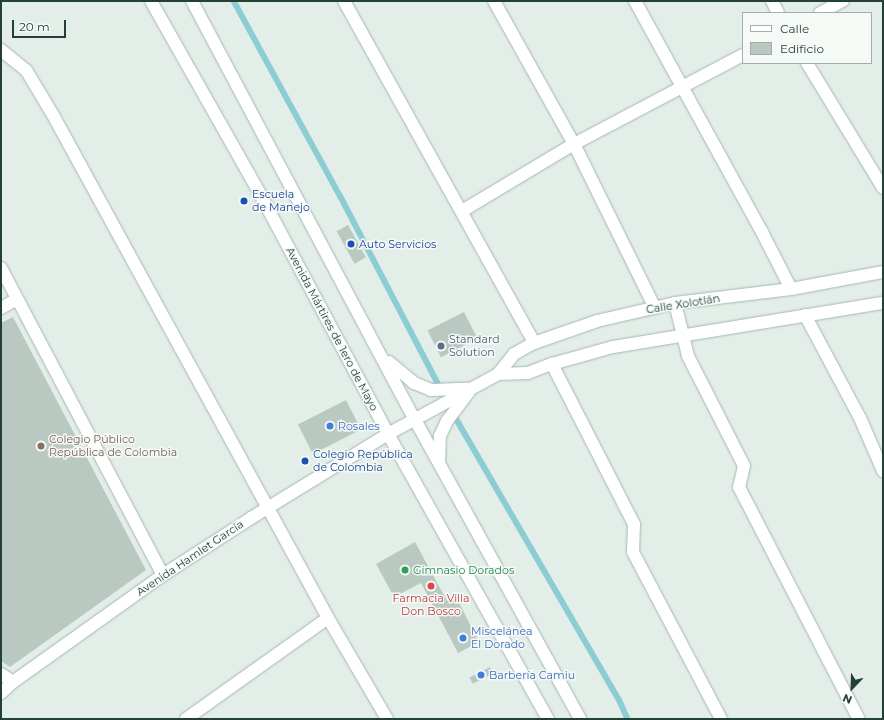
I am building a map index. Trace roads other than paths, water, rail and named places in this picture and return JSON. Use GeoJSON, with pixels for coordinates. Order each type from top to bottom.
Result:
{"type":"FeatureCollection","features":[{"type":"Feature","properties":{"kind":"street","name":"Avenida Mártires de 1ero de Mayo"},"geometry":{"type":"LineString","coordinates":[[152,1],[260,194],[388,434],[548,719]]}},
{"type":"Feature","properties":{"kind":"street"},"geometry":{"type":"LineString","coordinates":[[192,1],[414,418],[580,719]]}},
{"type":"Feature","properties":{"kind":"street"},"geometry":{"type":"LineString","coordinates":[[344,1],[534,343]]}},
{"type":"Feature","properties":{"kind":"street"},"geometry":{"type":"LineString","coordinates":[[494,1],[574,144],[655,308]]}},
{"type":"Feature","properties":{"kind":"street"},"geometry":{"type":"LineString","coordinates":[[635,1],[762,232],[791,289]]}},
{"type":"Feature","properties":{"kind":"street"},"geometry":{"type":"LineString","coordinates":[[772,1],[778,12]]}},
{"type":"Feature","properties":{"kind":"street"},"geometry":{"type":"LineString","coordinates":[[822,12],[843,1]]}},
{"type":"Feature","properties":{"kind":"street"},"geometry":{"type":"LineString","coordinates":[[1,50],[26,70],[53,114],[328,618],[387,719]]}},
{"type":"Feature","properties":{"kind":"street"},"geometry":{"type":"LineString","coordinates":[[462,211],[574,144],[683,88],[742,56]]}},
{"type":"Feature","properties":{"kind":"street"},"geometry":{"type":"LineString","coordinates":[[808,64],[883,188]]}},
{"type":"Feature","properties":{"kind":"street"},"geometry":{"type":"LineString","coordinates":[[1,268],[163,575]]}},
{"type":"Feature","properties":{"kind":"street","name":"Calle Xolotlán"},"geometry":{"type":"LineString","coordinates":[[472,388],[498,374],[514,354],[534,343],[597,322],[675,304],[791,289],[883,272]]}},
{"type":"Feature","properties":{"kind":"street"},"geometry":{"type":"LineString","coordinates":[[1,308],[17,299]]}},
{"type":"Feature","properties":{"kind":"street","name":"Calle Xolotlán"},"geometry":{"type":"LineString","coordinates":[[498,374],[528,373],[552,364],[613,347],[883,303]]}},
{"type":"Feature","properties":{"kind":"street"},"geometry":{"type":"LineString","coordinates":[[675,304],[688,356],[744,466],[739,488],[859,719]]}},
{"type":"Feature","properties":{"kind":"street"},"geometry":{"type":"LineString","coordinates":[[805,315],[860,418],[883,468]]}},
{"type":"Feature","properties":{"kind":"street"},"geometry":{"type":"LineString","coordinates":[[381,354],[403,376],[414,383],[452,398],[472,388]]}},
{"type":"Feature","properties":{"kind":"street"},"geometry":{"type":"LineString","coordinates":[[552,364],[634,524],[633,552],[720,719]]}},
{"type":"Feature","properties":{"kind":"street"},"geometry":{"type":"LineString","coordinates":[[388,434],[414,418],[472,388]]}},
{"type":"Feature","properties":{"kind":"street"},"geometry":{"type":"LineString","coordinates":[[439,464],[440,436],[447,421],[452,398]]}},
{"type":"Feature","properties":{"kind":"street","name":"Avenida Hamlet García"},"geometry":{"type":"LineString","coordinates":[[1,694],[13,682],[163,575],[388,434]]}},
{"type":"Feature","properties":{"kind":"street"},"geometry":{"type":"LineString","coordinates":[[186,719],[328,618]]}},
{"type":"Feature","properties":{"kind":"street"},"geometry":{"type":"LineString","coordinates":[[1,674],[13,682]]}},
{"type":"Feature","properties":{"kind":"waterway"},"geometry":{"type":"LineString","coordinates":[[234,1],[341,197],[441,389]]}},
{"type":"Feature","properties":{"kind":"waterway"},"geometry":{"type":"LineString","coordinates":[[453,413],[619,699],[628,719]]}},
{"type":"Feature","properties":{"kind":"place","name":"Escuela de Manejo"},"geometry":{"type":"Point","coordinates":[244,201]}},
{"type":"Feature","properties":{"kind":"place","name":"Auto Servicios"},"geometry":{"type":"Point","coordinates":[351,244]}},
{"type":"Feature","properties":{"kind":"place","name":"Standard Solution"},"geometry":{"type":"Point","coordinates":[441,346]}},
{"type":"Feature","properties":{"kind":"place","name":"Rosales"},"geometry":{"type":"Point","coordinates":[330,426]}},
{"type":"Feature","properties":{"kind":"place","name":"Colegio Público República de Colombia"},"geometry":{"type":"Point","coordinates":[41,446]}},
{"type":"Feature","properties":{"kind":"place","name":"Colegio República de Colombia"},"geometry":{"type":"Point","coordinates":[305,461]}},
{"type":"Feature","properties":{"kind":"place","name":"Gimnasio Dorados"},"geometry":{"type":"Point","coordinates":[405,570]}},
{"type":"Feature","properties":{"kind":"place","name":"Farmacia Villa Don Bosco"},"geometry":{"type":"Point","coordinates":[431,586]}},
{"type":"Feature","properties":{"kind":"place","name":"Miscelánea El Dorado"},"geometry":{"type":"Point","coordinates":[463,638]}},
{"type":"Feature","properties":{"kind":"place","name":"Barbería Camiu"},"geometry":{"type":"Point","coordinates":[481,675]}}]}
